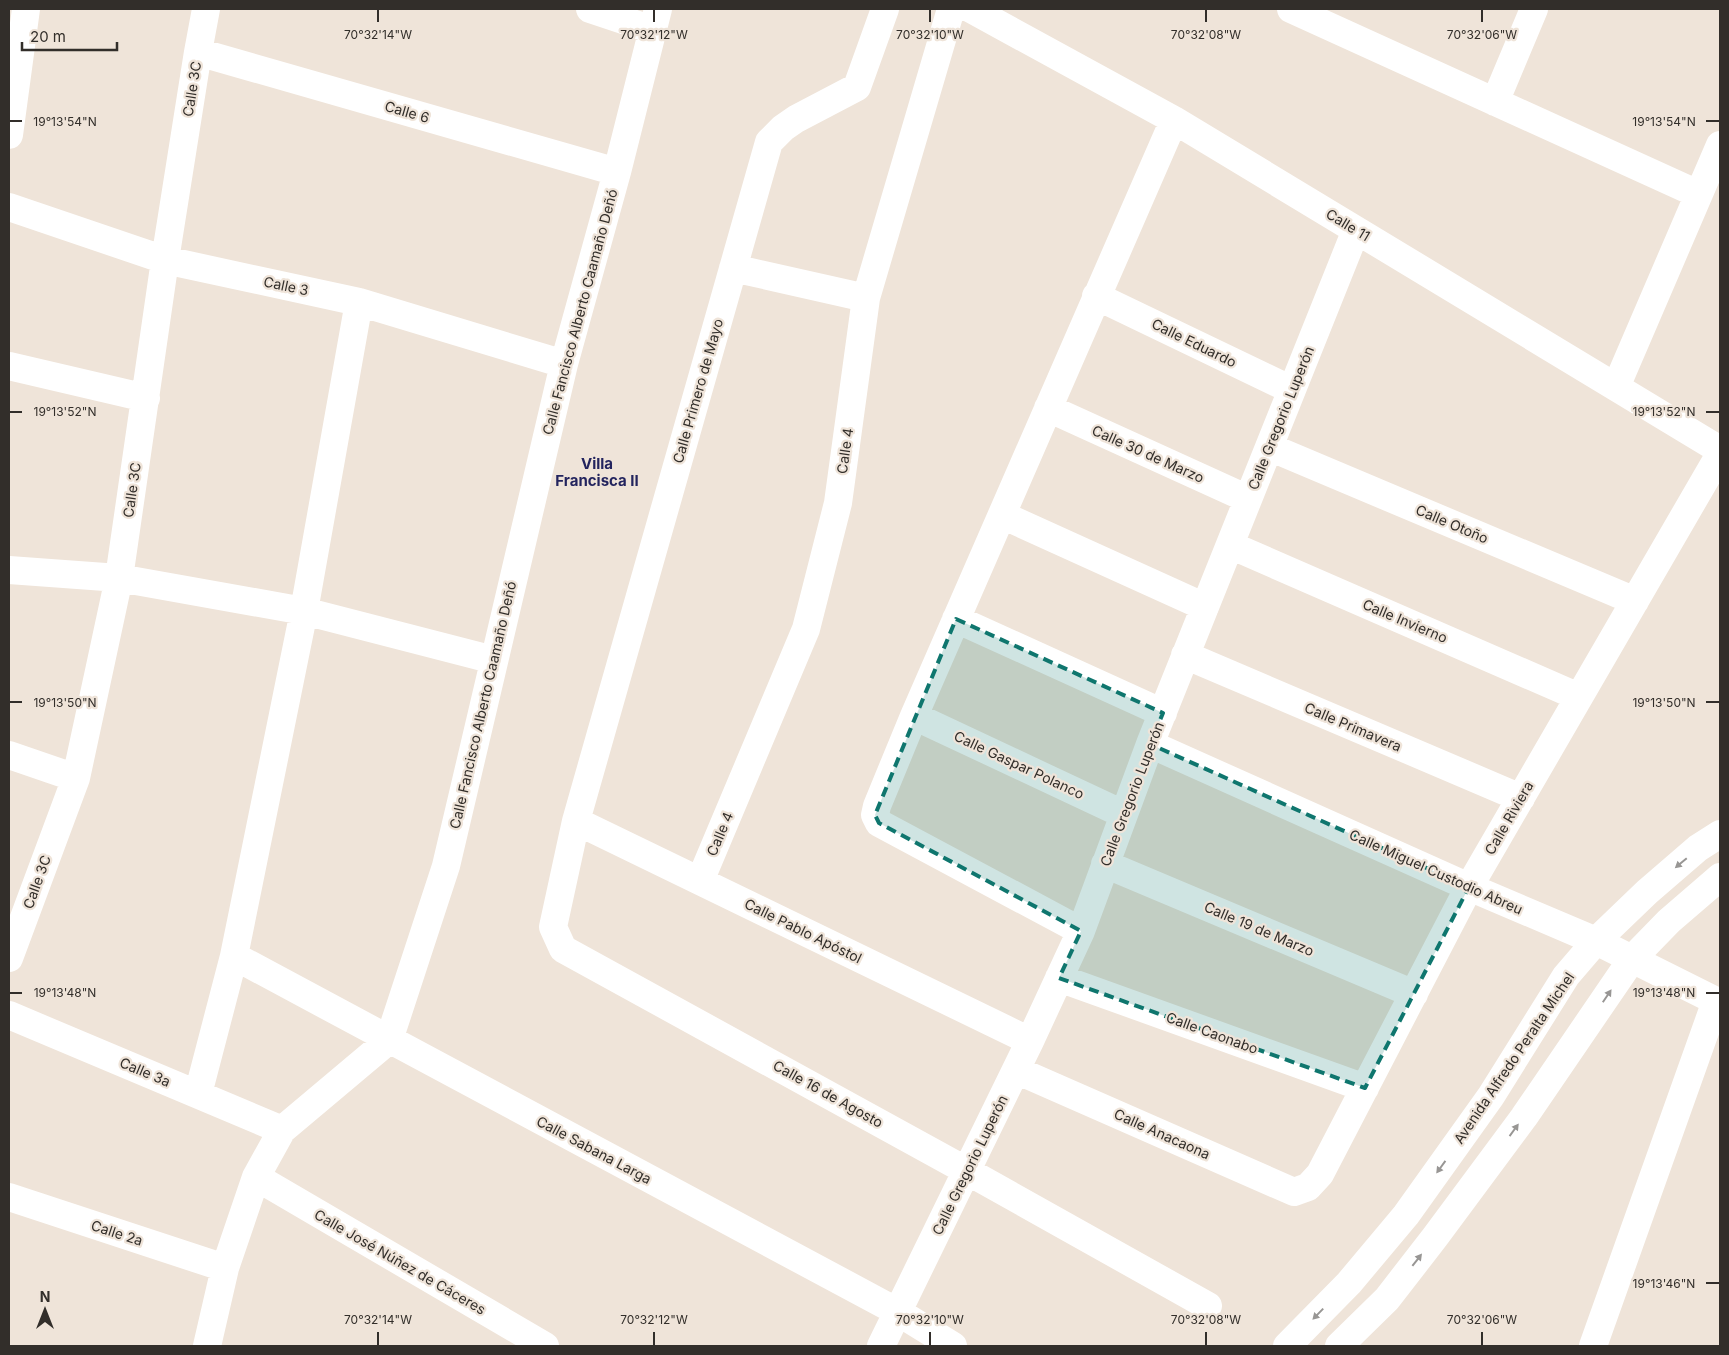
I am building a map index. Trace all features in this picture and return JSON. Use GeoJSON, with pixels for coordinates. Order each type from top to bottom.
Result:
{"type":"FeatureCollection","features":[{"type":"Feature","properties":{"kind":"street"},"geometry":{"type":"LineString","coordinates":[[9,135],[26,9]]}},
{"type":"Feature","properties":{"kind":"street","name":"Calle 3C"},"geometry":{"type":"LineString","coordinates":[[9,958],[76,778],[119,578],[166,260],[206,9]]}},
{"type":"Feature","properties":{"kind":"street"},"geometry":{"type":"LineString","coordinates":[[590,9],[656,20]]}},
{"type":"Feature","properties":{"kind":"street","name":"Calle Primero de Mayo"},"geometry":{"type":"LineString","coordinates":[[576,821],[769,142],[783,128],[796,119],[858,88],[885,9]]}},
{"type":"Feature","properties":{"kind":"street","name":"Calle 4"},"geometry":{"type":"LineString","coordinates":[[700,881],[806,629],[838,503],[866,298],[951,9]]}},
{"type":"Feature","properties":{"kind":"street","name":"Calle 11"},"geometry":{"type":"LineString","coordinates":[[972,9],[1174,120],[1720,450]]}},
{"type":"Feature","properties":{"kind":"street"},"geometry":{"type":"LineString","coordinates":[[1291,9],[1698,194]]}},
{"type":"Feature","properties":{"kind":"street"},"geometry":{"type":"LineString","coordinates":[[1495,102],[1534,9]]}},
{"type":"Feature","properties":{"kind":"street","name":"Calle Fancisco Alberto Caamaño Deñó"},"geometry":{"type":"LineString","coordinates":[[389,1040],[446,866],[564,364],[656,20]]}},
{"type":"Feature","properties":{"kind":"street","name":"Calle 6"},"geometry":{"type":"LineString","coordinates":[[198,52],[616,172]]}},
{"type":"Feature","properties":{"kind":"street"},"geometry":{"type":"LineString","coordinates":[[1080,931],[879,823],[875,815],[914,716],[1174,120]]}},
{"type":"Feature","properties":{"kind":"street"},"geometry":{"type":"LineString","coordinates":[[1616,387],[1720,145]]}},
{"type":"Feature","properties":{"kind":"street","name":"Calle 3"},"geometry":{"type":"LineString","coordinates":[[9,207],[166,260],[359,302],[564,364]]}},
{"type":"Feature","properties":{"kind":"street","name":"Calle Gregorio Luperón"},"geometry":{"type":"LineString","coordinates":[[881,1346],[1030,1042],[1080,931],[1162,713],[1356,230]]}},
{"type":"Feature","properties":{"kind":"street"},"geometry":{"type":"LineString","coordinates":[[733,268],[866,298]]}},
{"type":"Feature","properties":{"kind":"street","name":"Calle Eduardo"},"geometry":{"type":"LineString","coordinates":[[1096,296],[1292,390]]}},
{"type":"Feature","properties":{"kind":"street"},"geometry":{"type":"LineString","coordinates":[[198,1094],[234,956],[304,611],[359,302]]}},
{"type":"Feature","properties":{"kind":"street"},"geometry":{"type":"LineString","coordinates":[[9,366],[146,398]]}},
{"type":"Feature","properties":{"kind":"street","name":"Calle 30 de Marzo"},"geometry":{"type":"LineString","coordinates":[[1048,408],[1248,499]]}},
{"type":"Feature","properties":{"kind":"street","name":"Calle Otoño"},"geometry":{"type":"LineString","coordinates":[[1269,447],[1636,601]]}},
{"type":"Feature","properties":{"kind":"street","name":"Calle Riviera"},"geometry":{"type":"LineString","coordinates":[[1308,1187],[1320,1174],[1469,887],[1720,454]]}},
{"type":"Feature","properties":{"kind":"street"},"geometry":{"type":"LineString","coordinates":[[1002,515],[1205,607]]}},
{"type":"Feature","properties":{"kind":"street","name":"Calle Invierno"},"geometry":{"type":"LineString","coordinates":[[1230,545],[1579,697]]}},
{"type":"Feature","properties":{"kind":"street"},"geometry":{"type":"LineString","coordinates":[[9,570],[119,578],[304,611],[494,660]]}},
{"type":"Feature","properties":{"kind":"street"},"geometry":{"type":"LineString","coordinates":[[956,619],[1162,713]]}},
{"type":"Feature","properties":{"kind":"street","name":"Calle Primavera"},"geometry":{"type":"LineString","coordinates":[[1185,656],[1521,798]]}},
{"type":"Feature","properties":{"kind":"street","name":"Calle Gaspar Polanco"},"geometry":{"type":"LineString","coordinates":[[914,716],[1123,814]]}},
{"type":"Feature","properties":{"kind":"street","name":"Calle Miguel Custodio Abreu"},"geometry":{"type":"LineString","coordinates":[[1150,744],[1469,887],[1596,941],[1718,1002]]}},
{"type":"Feature","properties":{"kind":"street"},"geometry":{"type":"LineString","coordinates":[[9,755],[76,778]]}},
{"type":"Feature","properties":{"kind":"street","name":"Calle Pablo Apóstol"},"geometry":{"type":"LineString","coordinates":[[576,821],[1030,1042]]}},
{"type":"Feature","properties":{"kind":"street","name":"Calle 16 de Agosto"},"geometry":{"type":"LineString","coordinates":[[576,821],[554,928],[563,949],[1208,1306]]}},
{"type":"Feature","properties":{"kind":"street","name":"Avenida Alfredo Peralta Michel"},"geometry":{"type":"LineString","coordinates":[[1287,1346],[1349,1282],[1406,1215],[1491,1096],[1566,976],[1596,941],[1647,892],[1698,848],[1720,834]]}},
{"type":"Feature","properties":{"kind":"street","name":"Calle 19 de Marzo"},"geometry":{"type":"LineString","coordinates":[[1105,864],[1414,994]]}},
{"type":"Feature","properties":{"kind":"street"},"geometry":{"type":"LineString","coordinates":[[1339,1346],[1387,1299],[1524,1117],[1632,959],[1669,921],[1720,877]]}},
{"type":"Feature","properties":{"kind":"street","name":"Calle Sabana Larga"},"geometry":{"type":"LineString","coordinates":[[234,956],[898,1312],[953,1346]]}},
{"type":"Feature","properties":{"kind":"street","name":"Calle Caonabo"},"geometry":{"type":"LineString","coordinates":[[1059,978],[1365,1088]]}},
{"type":"Feature","properties":{"kind":"street"},"geometry":{"type":"LineString","coordinates":[[1593,1346],[1718,1002]]}},
{"type":"Feature","properties":{"kind":"street","name":"Calle 3a"},"geometry":{"type":"LineString","coordinates":[[9,1014],[282,1130]]}},
{"type":"Feature","properties":{"kind":"street"},"geometry":{"type":"LineString","coordinates":[[207,1346],[225,1268],[256,1177],[282,1130],[389,1040]]}},
{"type":"Feature","properties":{"kind":"street","name":"Calle Anacaona"},"geometry":{"type":"LineString","coordinates":[[1016,1070],[1294,1192],[1308,1187]]}},
{"type":"Feature","properties":{"kind":"street","name":"Calle José Núñez de Cáceres"},"geometry":{"type":"LineString","coordinates":[[256,1177],[544,1346]]}},
{"type":"Feature","properties":{"kind":"street","name":"Calle 2a"},"geometry":{"type":"LineString","coordinates":[[9,1197],[225,1268]]}},
{"type":"Feature","properties":{"kind":"highlighted area"},"geometry":{"type":"Polygon","coordinates":[[[956,619],[1163,713],[1150,744],[1469,887],[1365,1088],[1059,978],[1081,931],[879,823],[875,815],[956,619]]]}},
{"type":"Feature","properties":{"kind":"district","name":"Villa Francisca II"},"geometry":{"type":"Point","coordinates":[597,472]}}]}
